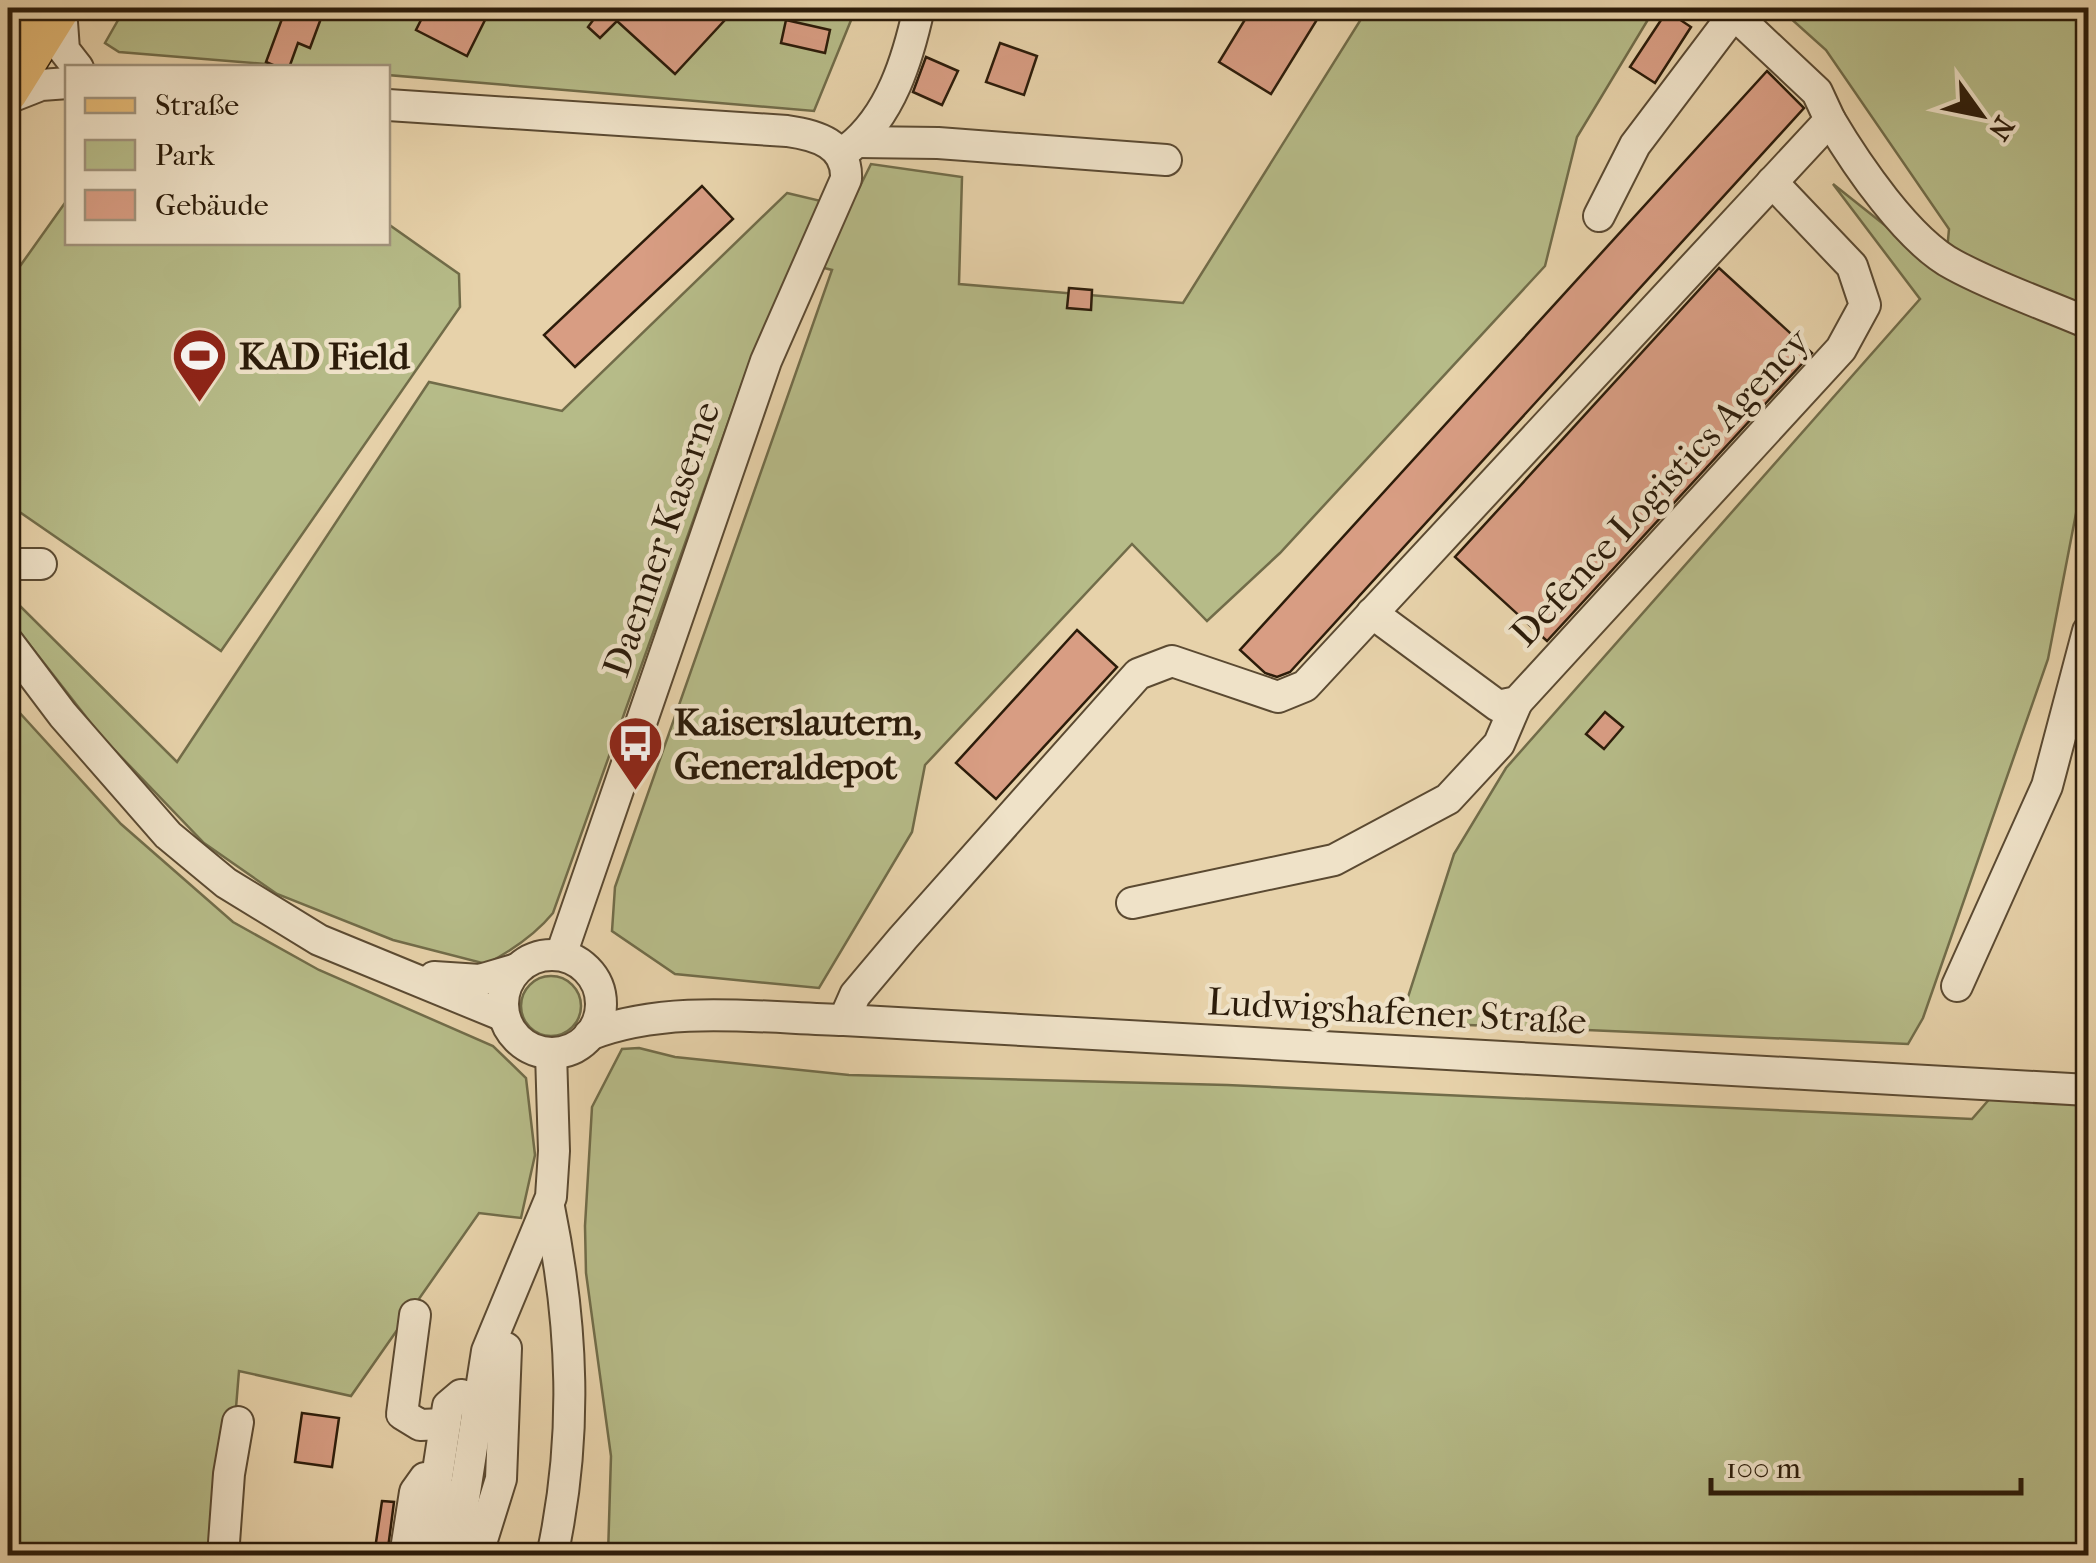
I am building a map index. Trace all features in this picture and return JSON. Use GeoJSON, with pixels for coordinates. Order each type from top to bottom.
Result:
{"type":"FeatureCollection","features":[{"type":"Feature","properties":{"kind":"main road"},"geometry":{"type":"LineString","coordinates":[[8,31],[22,8]]}},
{"type":"Feature","properties":{"kind":"main road"},"geometry":{"type":"LineString","coordinates":[[8,96],[61,8]]}},
{"type":"Feature","properties":{"kind":"street"},"geometry":{"type":"LineString","coordinates":[[61,8],[64,50],[76,65]]}},
{"type":"Feature","properties":{"kind":"street"},"geometry":{"type":"LineString","coordinates":[[850,148],[890,98],[909,53],[919,8]]}},
{"type":"Feature","properties":{"kind":"street"},"geometry":{"type":"LineString","coordinates":[[1599,216],[1635,145],[1734,14],[1818,92],[1861,172],[1914,232],[1950,264],[2088,322]]}},
{"type":"Feature","properties":{"kind":"street"},"geometry":{"type":"LineString","coordinates":[[8,96],[41,85],[65,83]]}},
{"type":"Feature","properties":{"kind":"street"},"geometry":{"type":"LineString","coordinates":[[390,105],[788,131],[850,148],[938,143],[1166,160]]}},
{"type":"Feature","properties":{"kind":"street"},"geometry":{"type":"LineString","coordinates":[[844,1020],[852,1000],[867,981],[1138,674],[1172,661],[1278,696],[1305,686],[1830,120]]}},
{"type":"Feature","properties":{"kind":"street","name":"Daenner Kaserne"},"geometry":{"type":"LineString","coordinates":[[562,955],[766,360],[846,180],[850,148]]}},
{"type":"Feature","properties":{"kind":"street","name":"Defence Logistics Agency"},"geometry":{"type":"LineString","coordinates":[[1372,613],[1498,706],[1517,702],[1842,349],[1865,305],[1852,266],[1772,182]]}},
{"type":"Feature","properties":{"kind":"street"},"geometry":{"type":"LineString","coordinates":[[8,568],[41,564]]}},
{"type":"Feature","properties":{"kind":"street"},"geometry":{"type":"LineString","coordinates":[[1957,986],[2047,786],[2088,631]]}},
{"type":"Feature","properties":{"kind":"street"},"geometry":{"type":"LineString","coordinates":[[8,642],[104,764],[168,835],[226,883],[285,922],[362,959],[504,1016]]}},
{"type":"Feature","properties":{"kind":"street"},"geometry":{"type":"LineString","coordinates":[[1132,903],[1334,860],[1448,799],[1500,744],[1517,702]]}},
{"type":"Feature","properties":{"kind":"street"},"geometry":{"type":"LineString","coordinates":[[410,976],[480,980],[516,969],[535,957],[562,955],[584,966],[598,987],[599,1017],[589,1035],[572,1048],[551,1053],[534,1050],[518,1040],[504,1016],[505,988],[516,969]]}},
{"type":"Feature","properties":{"kind":"street","name":"Ludwigshafener Straße"},"geometry":{"type":"LineString","coordinates":[[598,987],[628,1003],[702,1016]]}},
{"type":"Feature","properties":{"kind":"street","name":"Ludwigshafener Straße"},"geometry":{"type":"LineString","coordinates":[[589,1035],[619,1025],[702,1016],[844,1020],[2088,1090]]}},
{"type":"Feature","properties":{"kind":"street"},"geometry":{"type":"LineString","coordinates":[[551,1053],[554,1151],[549,1207],[572,1400],[571,1436],[552,1556]]}},
{"type":"Feature","properties":{"kind":"street"},"geometry":{"type":"LineString","coordinates":[[455,1556],[487,1351],[525,1254],[549,1207]]}},
{"type":"Feature","properties":{"kind":"street"},"geometry":{"type":"LineString","coordinates":[[415,1315],[402,1414],[420,1424],[446,1424]]}},
{"type":"Feature","properties":{"kind":"street"},"geometry":{"type":"LineString","coordinates":[[433,1556],[461,1396],[475,1352],[504,1315]]}},
{"type":"Feature","properties":{"kind":"street"},"geometry":{"type":"LineString","coordinates":[[477,1556],[493,1506],[504,1450],[504,1315]]}},
{"type":"Feature","properties":{"kind":"street"},"geometry":{"type":"LineString","coordinates":[[424,1556],[448,1406],[461,1396]]}},
{"type":"Feature","properties":{"kind":"street"},"geometry":{"type":"LineString","coordinates":[[223,1556],[228,1474],[238,1422]]}},
{"type":"Feature","properties":{"kind":"street"},"geometry":{"type":"LineString","coordinates":[[404,1556],[416,1492],[440,1460]]}},
{"type":"Feature","properties":{"kind":"street"},"geometry":{"type":"LineString","coordinates":[[462,1500],[493,1506]]}},
{"type":"Feature","properties":{"kind":"green space"},"geometry":{"type":"Polygon","coordinates":[[[125,8],[856,8],[814,111],[390,75],[390,65],[278,65],[119,52],[105,43],[125,8]]]}},
{"type":"Feature","properties":{"kind":"green space"},"geometry":{"type":"Polygon","coordinates":[[[1368,8],[1655,8],[1577,137],[1545,266],[1280,553],[1207,621],[1132,544],[925,765],[912,832],[819,988],[675,974],[612,931],[615,887],[832,270],[820,267],[871,164],[962,177],[959,284],[1183,303],[1368,8]]]}},
{"type":"Feature","properties":{"kind":"green space"},"geometry":{"type":"Polygon","coordinates":[[[1779,8],[2088,8],[2088,451],[2048,659],[1923,1018],[1908,1044],[1400,1022],[1454,854],[1506,768],[1920,299],[1833,184],[1945,273],[1949,229],[1826,50],[1779,8]]]}},
{"type":"Feature","properties":{"kind":"green space"},"geometry":{"type":"Polygon","coordinates":[[[787,193],[821,201],[753,353],[553,913],[513,948],[486,964],[393,940],[277,894],[204,843],[101,736],[8,617],[8,594],[177,762],[429,382],[562,411],[787,193]]]}},
{"type":"Feature","properties":{"kind":"green space","name":"KAD Field"},"geometry":{"type":"Polygon","coordinates":[[[65,203],[65,245],[390,245],[390,225],[459,274],[460,307],[221,651],[8,504],[8,283],[65,203]]]}},
{"type":"Feature","properties":{"kind":"green space"},"geometry":{"type":"Polygon","coordinates":[[[8,700],[121,824],[233,922],[319,970],[493,1046],[526,1078],[535,1155],[521,1218],[479,1213],[351,1396],[239,1371],[224,1555],[8,1555],[8,700]]]}},
{"type":"Feature","properties":{"kind":"green space"},"geometry":{"type":"Polygon","coordinates":[[[551,976],[572,985],[581,1006],[572,1027],[551,1036],[530,1027],[521,1006],[530,985],[551,976]]]}},
{"type":"Feature","properties":{"kind":"green space"},"geometry":{"type":"Polygon","coordinates":[[[639,1048],[675,1057],[849,1075],[1227,1085],[1972,1119],[1993,1095],[2088,1104],[2088,1555],[608,1555],[611,1456],[586,1273],[592,1107],[622,1049],[639,1048]]]}},
{"type":"Feature","properties":{"kind":"building"},"geometry":{"type":"Polygon","coordinates":[[[286,8],[323,13],[310,48],[298,43],[290,65],[266,62],[286,8]]]}},
{"type":"Feature","properties":{"kind":"building"},"geometry":{"type":"Polygon","coordinates":[[[427,8],[491,8],[467,56],[416,30],[427,8]]]}},
{"type":"Feature","properties":{"kind":"building"},"geometry":{"type":"Polygon","coordinates":[[[602,8],[736,8],[675,74],[617,21],[600,38],[588,27],[602,8]]]}},
{"type":"Feature","properties":{"kind":"building"},"geometry":{"type":"Polygon","coordinates":[[[1252,8],[1300,8],[1318,18],[1271,94],[1219,62],[1252,8]]]}},
{"type":"Feature","properties":{"kind":"building"},"geometry":{"type":"Polygon","coordinates":[[[1667,11],[1691,27],[1655,83],[1630,67],[1667,11]]]}},
{"type":"Feature","properties":{"kind":"building"},"geometry":{"type":"Polygon","coordinates":[[[786,20],[830,30],[825,53],[781,43],[786,20]]]}},
{"type":"Feature","properties":{"kind":"building"},"geometry":{"type":"Polygon","coordinates":[[[1000,43],[1037,56],[1024,95],[986,82],[1000,43]]]}},
{"type":"Feature","properties":{"kind":"building"},"geometry":{"type":"Polygon","coordinates":[[[926,57],[958,71],[942,105],[913,92],[926,57]]]}},
{"type":"Feature","properties":{"kind":"building"},"geometry":{"type":"Polygon","coordinates":[[[1767,71],[1804,108],[1290,672],[1277,677],[1265,673],[1240,650],[1767,71]]]}},
{"type":"Feature","properties":{"kind":"building"},"geometry":{"type":"Polygon","coordinates":[[[702,186],[733,219],[575,367],[544,335],[702,186]]]}},
{"type":"Feature","properties":{"kind":"building"},"geometry":{"type":"Polygon","coordinates":[[[1719,268],[1812,353],[1547,641],[1455,557],[1719,268]]]}},
{"type":"Feature","properties":{"kind":"building"},"geometry":{"type":"Polygon","coordinates":[[[1069,288],[1092,290],[1091,310],[1067,308],[1069,288]]]}},
{"type":"Feature","properties":{"kind":"building"},"geometry":{"type":"Polygon","coordinates":[[[1077,630],[1117,667],[996,799],[956,763],[1077,630]]]}},
{"type":"Feature","properties":{"kind":"building"},"geometry":{"type":"Polygon","coordinates":[[[1605,712],[1623,727],[1604,749],[1586,734],[1605,712]]]}},
{"type":"Feature","properties":{"kind":"building"},"geometry":{"type":"Polygon","coordinates":[[[302,1413],[339,1418],[332,1467],[295,1462],[302,1413]]]}},
{"type":"Feature","properties":{"kind":"building"},"geometry":{"type":"Polygon","coordinates":[[[382,1501],[394,1502],[387,1556],[374,1556],[382,1501]]]}},
{"type":"Feature","properties":{"kind":"place","name":"KAD Field"},"geometry":{"type":"Point","coordinates":[200,405]}},
{"type":"Feature","properties":{"kind":"place","name":"Kaiserslautern, Generaldepot"},"geometry":{"type":"Point","coordinates":[635,793]}}]}
